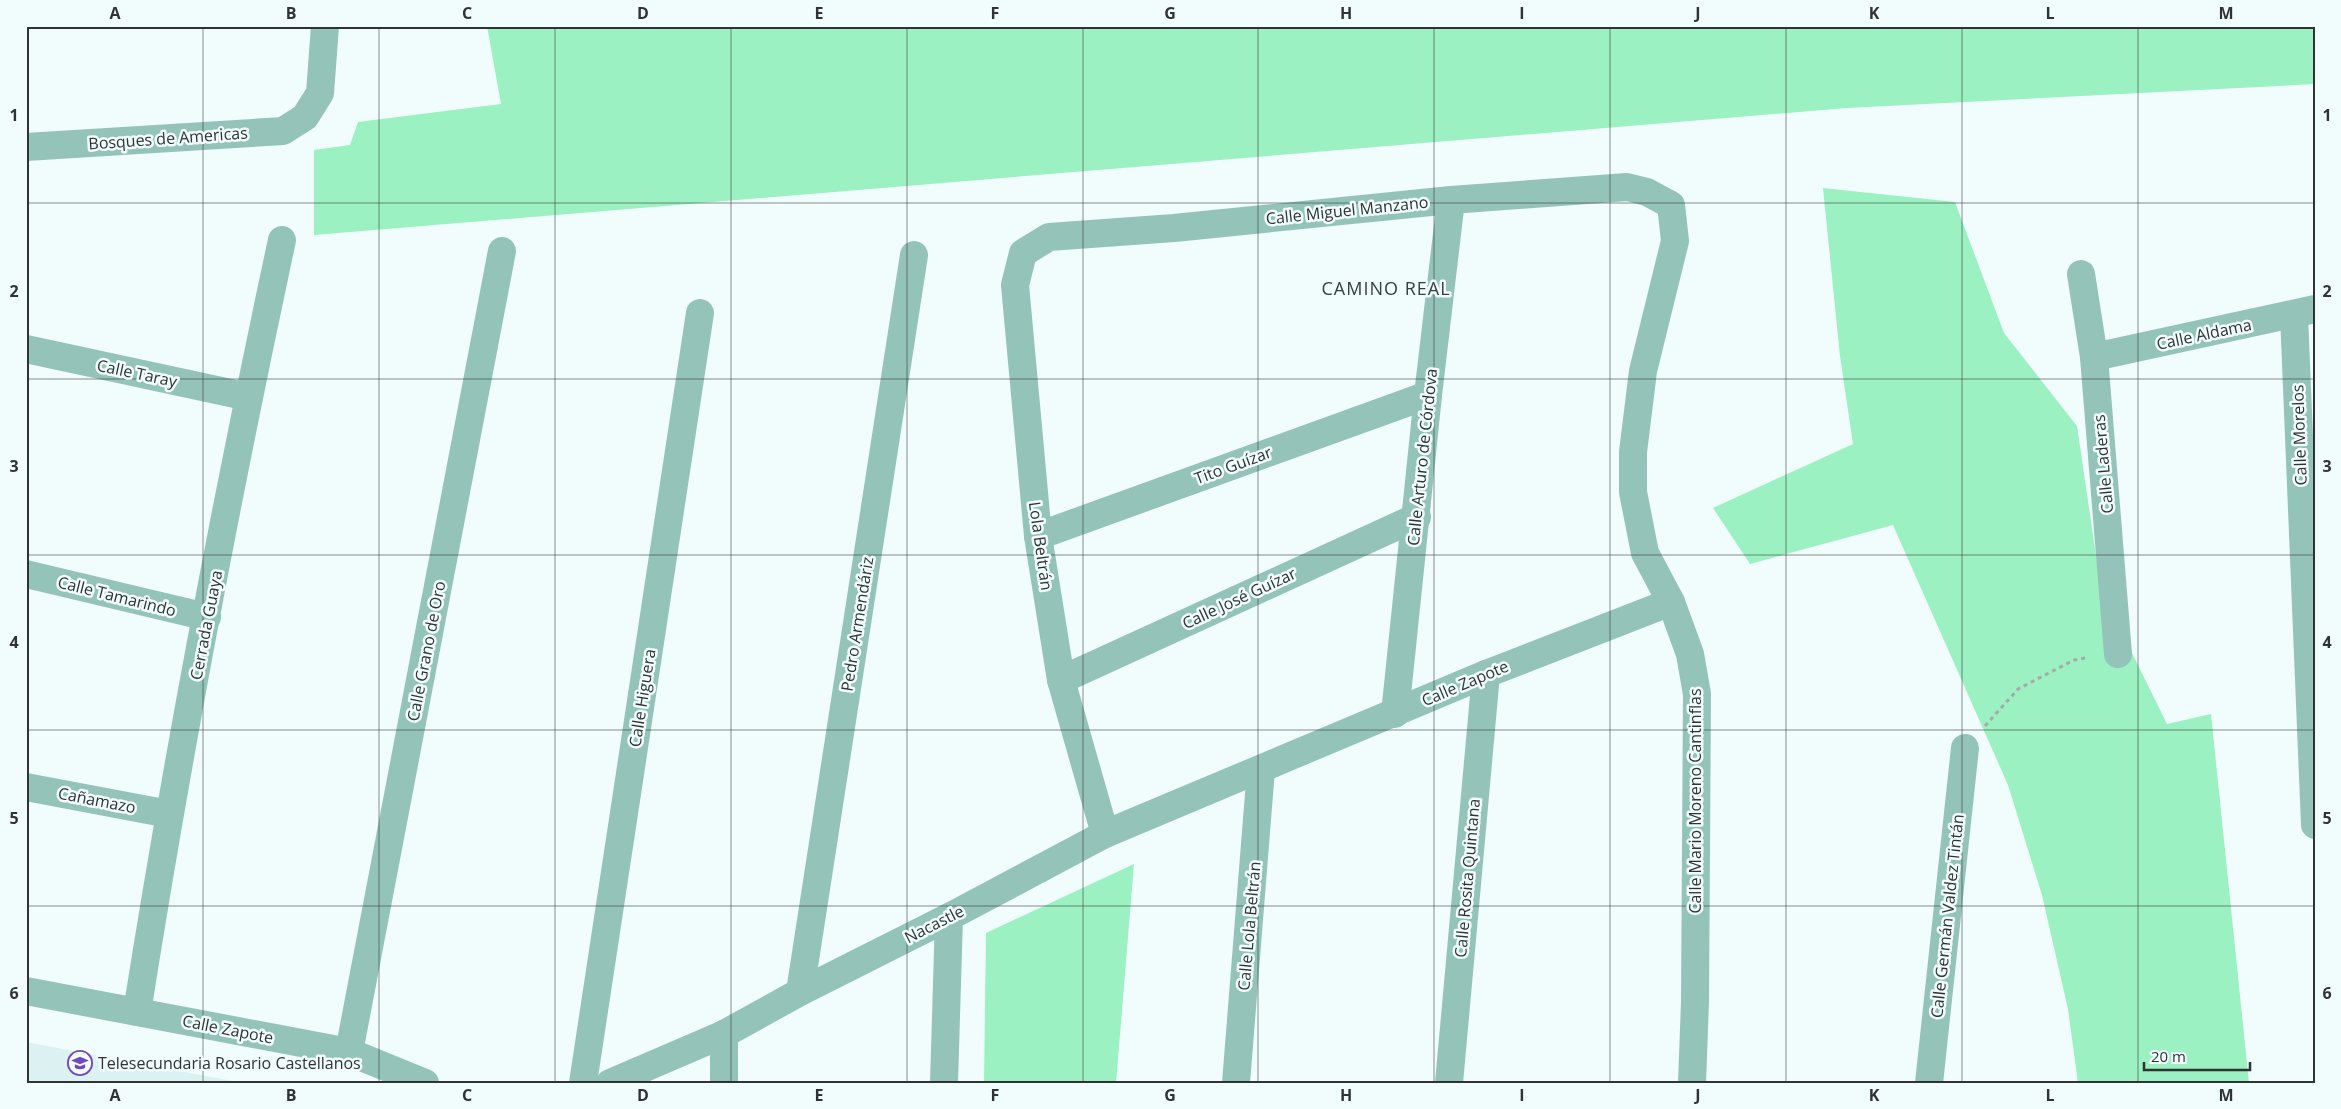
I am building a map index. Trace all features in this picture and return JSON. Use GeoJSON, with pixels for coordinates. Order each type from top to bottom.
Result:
{"type":"FeatureCollection","features":[{"type":"Feature","properties":{"kind":"street","name":"Bosques de Americas"},"geometry":{"type":"LineString","coordinates":[[26,147],[283,131],[305,117],[320,93],[325,26]]}},
{"type":"Feature","properties":{"kind":"street","name":"Calle Miguel Manzano"},"geometry":{"type":"LineString","coordinates":[[1023,253],[1049,237],[1174,228],[1451,200],[1627,187],[1647,192],[1671,205]]}},
{"type":"Feature","properties":{"kind":"street","name":"Calle Arturo de Córdova"},"geometry":{"type":"LineString","coordinates":[[1395,714],[1428,395],[1451,200]]}},
{"type":"Feature","properties":{"kind":"street","name":"Calle Mario Moreno Cantinflas"},"geometry":{"type":"LineString","coordinates":[[1671,205],[1674,241],[1643,371],[1633,452],[1632,492],[1645,553],[1671,602],[1690,654],[1696,694],[1695,1002],[1692,1083]]}},
{"type":"Feature","properties":{"kind":"street","name":"Cerrada Guaya"},"geometry":{"type":"LineString","coordinates":[[137,1012],[169,814],[248,397],[282,240]]}},
{"type":"Feature","properties":{"kind":"street","name":"Calle Grano de Oro"},"geometry":{"type":"LineString","coordinates":[[349,1052],[502,251]]}},
{"type":"Feature","properties":{"kind":"street","name":"Lola Beltrán"},"geometry":{"type":"LineString","coordinates":[[1023,253],[1015,285],[1038,536],[1061,680],[1105,834]]}},
{"type":"Feature","properties":{"kind":"street","name":"Pedro Armendáriz"},"geometry":{"type":"LineString","coordinates":[[800,992],[914,255]]}},
{"type":"Feature","properties":{"kind":"street","name":"Calle Laderas"},"geometry":{"type":"LineString","coordinates":[[2081,274],[2094,357],[2118,654]]}},
{"type":"Feature","properties":{"kind":"street","name":"Calle Aldama"},"geometry":{"type":"LineString","coordinates":[[2094,357],[2304,312]]}},
{"type":"Feature","properties":{"kind":"street","name":"Calle Morelos"},"geometry":{"type":"LineString","coordinates":[[2304,312],[2315,825]]}},
{"type":"Feature","properties":{"kind":"street","name":"Calle Higuera"},"geometry":{"type":"LineString","coordinates":[[583,1083],[700,313]]}},
{"type":"Feature","properties":{"kind":"street","name":"Calle Taray"},"geometry":{"type":"LineString","coordinates":[[26,349],[248,397]]}},
{"type":"Feature","properties":{"kind":"street","name":"Tito Guízar"},"geometry":{"type":"LineString","coordinates":[[1038,536],[1428,395]]}},
{"type":"Feature","properties":{"kind":"street","name":"Calle José Guízar"},"geometry":{"type":"LineString","coordinates":[[1061,680],[1416,517]]}},
{"type":"Feature","properties":{"kind":"street","name":"Calle Tamarindo"},"geometry":{"type":"LineString","coordinates":[[26,574],[207,618]]}},
{"type":"Feature","properties":{"kind":"street","name":"Calle Zapote"},"geometry":{"type":"LineString","coordinates":[[1261,770],[1486,674],[1671,602]]}},
{"type":"Feature","properties":{"kind":"street","name":"Calle Rosita Quintana"},"geometry":{"type":"LineString","coordinates":[[1448,1083],[1486,674]]}},
{"type":"Feature","properties":{"kind":"street","name":"Calle Germán Valdez Tintán"},"geometry":{"type":"LineString","coordinates":[[1928,1083],[1965,748]]}},
{"type":"Feature","properties":{"kind":"street","name":"Nacastle"},"geometry":{"type":"LineString","coordinates":[[610,1083],[724,1034],[800,992],[949,917],[1105,834],[1261,770]]}},
{"type":"Feature","properties":{"kind":"street","name":"Calle Lola Beltrán"},"geometry":{"type":"LineString","coordinates":[[1236,1083],[1261,770]]}},
{"type":"Feature","properties":{"kind":"street","name":"Cañamazo"},"geometry":{"type":"LineString","coordinates":[[26,787],[169,814]]}},
{"type":"Feature","properties":{"kind":"street"},"geometry":{"type":"LineString","coordinates":[[944,1083],[949,917]]}},
{"type":"Feature","properties":{"kind":"street","name":"Calle Zapote"},"geometry":{"type":"LineString","coordinates":[[26,991],[349,1052],[425,1083]]}},
{"type":"Feature","properties":{"kind":"street"},"geometry":{"type":"LineString","coordinates":[[724,1034],[724,1083]]}},
{"type":"Feature","properties":{"kind":"path"},"geometry":{"type":"LineString","coordinates":[[1965,748],[2018,689],[2074,660],[2118,654]]}},
{"type":"Feature","properties":{"kind":"shaded area","name":"Telesecundaria Rosario Castellanos"},"geometry":{"type":"Polygon","coordinates":[[[26,1042],[243,1083],[26,1083],[26,1042]]]}},
{"type":"Feature","properties":{"kind":"green space"},"geometry":{"type":"Polygon","coordinates":[[[487,26],[2315,26],[2315,84],[1847,108],[314,235],[314,150],[350,145],[358,122],[501,104],[487,26]]]}},
{"type":"Feature","properties":{"kind":"green space"},"geometry":{"type":"Polygon","coordinates":[[[1823,188],[1955,202],[2004,333],[2077,426],[2101,590],[2167,724],[2211,714],[2249,1083],[2078,1083],[2068,1009],[2042,895],[2008,785],[1893,525],[1750,564],[1713,508],[1853,444],[1840,356],[1823,188]]]}},
{"type":"Feature","properties":{"kind":"green space"},"geometry":{"type":"Polygon","coordinates":[[[1134,864],[1116,1083],[984,1083],[986,933],[1134,864]]]}},
{"type":"Feature","properties":{"kind":"place","name":"Telesecundaria Rosario Castellanos"},"geometry":{"type":"Point","coordinates":[80,1063]}},
{"type":"Feature","properties":{"kind":"district","name":"CAMINO REAL"},"geometry":{"type":"Point","coordinates":[1386,288]}}]}
